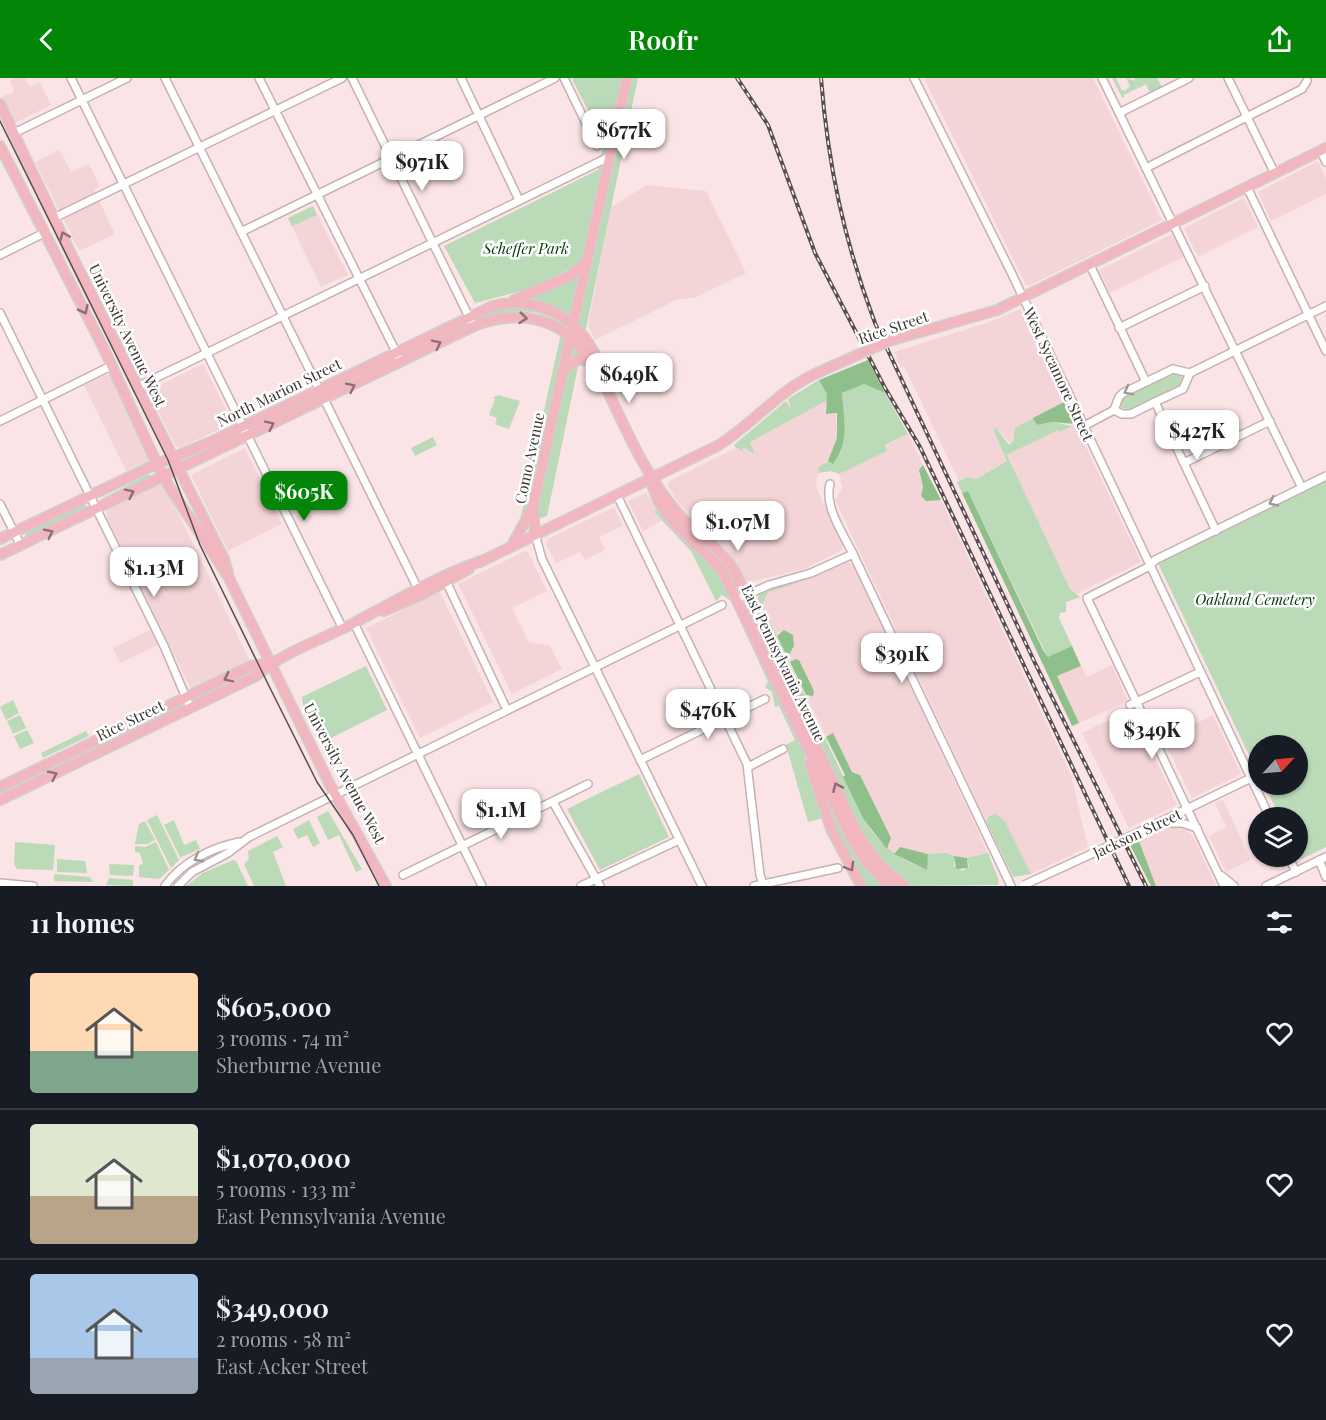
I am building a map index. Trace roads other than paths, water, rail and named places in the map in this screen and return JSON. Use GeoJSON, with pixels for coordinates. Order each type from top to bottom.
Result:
{"type":"FeatureCollection","features":[{"type":"Feature","properties":{"kind":"main road","name":"Como Avenue"},"geometry":{"type":"LineString","coordinates":[[535,534],[533,507],[572,324],[590,259],[627,78]]}},
{"type":"Feature","properties":{"kind":"main road","name":"University Avenue West"},"geometry":{"type":"LineString","coordinates":[[0,104],[137,387],[224,559],[229,578]]}},
{"type":"Feature","properties":{"kind":"main road","name":"University Avenue West"},"geometry":{"type":"LineString","coordinates":[[0,148],[111,366],[157,464],[177,501],[229,578],[335,794],[363,840],[386,886]]}},
{"type":"Feature","properties":{"kind":"main road","name":"Rice Street"},"geometry":{"type":"LineString","coordinates":[[0,787],[256,675],[272,663],[617,495],[732,436],[786,390],[819,372],[915,332],[984,316],[1090,266],[1323,149]]}},
{"type":"Feature","properties":{"kind":"main road"},"geometry":{"type":"LineString","coordinates":[[502,304],[536,292],[570,276],[590,259]]}},
{"type":"Feature","properties":{"kind":"main road","name":"North Marion Street"},"geometry":{"type":"LineString","coordinates":[[0,539],[157,464],[243,427],[469,316],[502,304],[540,306],[572,324]]}},
{"type":"Feature","properties":{"kind":"main road","name":"North Marion Street"},"geometry":{"type":"LineString","coordinates":[[0,555],[474,326],[500,318],[526,317],[550,324],[570,337]]}},
{"type":"Feature","properties":{"kind":"main road"},"geometry":{"type":"LineString","coordinates":[[572,324],[591,347],[600,367],[600,375]]}},
{"type":"Feature","properties":{"kind":"main road"},"geometry":{"type":"LineString","coordinates":[[570,337],[600,375],[650,478]]}},
{"type":"Feature","properties":{"kind":"main road"},"geometry":{"type":"LineString","coordinates":[[563,370],[579,358],[589,360]]}},
{"type":"Feature","properties":{"kind":"main road","name":"East Pennsylvania Avenue"},"geometry":{"type":"LineString","coordinates":[[650,478],[681,517],[724,555],[747,595],[857,833],[880,865],[904,886]]}},
{"type":"Feature","properties":{"kind":"main road","name":"East Pennsylvania Avenue"},"geometry":{"type":"LineString","coordinates":[[650,478],[655,498],[662,510],[713,559],[737,600],[854,845],[889,886]]}},
{"type":"Feature","properties":{"kind":"main road"},"geometry":{"type":"LineString","coordinates":[[512,545],[533,507]]}},
{"type":"Feature","properties":{"kind":"main road","name":"Rice Street"},"geometry":{"type":"LineString","coordinates":[[0,800],[188,703]]}},
{"type":"Feature","properties":{"kind":"main road"},"geometry":{"type":"LineString","coordinates":[[801,733],[831,829],[861,886]]}},
{"type":"Feature","properties":{"kind":"street"},"geometry":{"type":"LineString","coordinates":[[71,78],[343,628]]}},
{"type":"Feature","properties":{"kind":"street"},"geometry":{"type":"LineString","coordinates":[[14,133],[128,78]]}},
{"type":"Feature","properties":{"kind":"street"},"geometry":{"type":"LineString","coordinates":[[165,78],[319,389]]}},
{"type":"Feature","properties":{"kind":"street"},"geometry":{"type":"LineString","coordinates":[[259,78],[401,362]]}},
{"type":"Feature","properties":{"kind":"street"},"geometry":{"type":"LineString","coordinates":[[56,217],[342,78]]}},
{"type":"Feature","properties":{"kind":"street"},"geometry":{"type":"LineString","coordinates":[[352,78],[474,326]]}},
{"type":"Feature","properties":{"kind":"street"},"geometry":{"type":"LineString","coordinates":[[460,78],[519,200]]}},
{"type":"Feature","properties":{"kind":"street"},"geometry":{"type":"LineString","coordinates":[[241,232],[555,78]]}},
{"type":"Feature","properties":{"kind":"street"},"geometry":{"type":"LineString","coordinates":[[564,78],[597,146]]}},
{"type":"Feature","properties":{"kind":"street","name":"West Sycamore Street"},"geometry":{"type":"LineString","coordinates":[[914,78],[1023,298],[1248,772]]}},
{"type":"Feature","properties":{"kind":"street"},"geometry":{"type":"LineString","coordinates":[[1102,78],[1302,488]]}},
{"type":"Feature","properties":{"kind":"street"},"geometry":{"type":"LineString","coordinates":[[1119,113],[1189,78]]}},
{"type":"Feature","properties":{"kind":"street"},"geometry":{"type":"LineString","coordinates":[[1228,78],[1275,174]]}},
{"type":"Feature","properties":{"kind":"street"},"geometry":{"type":"LineString","coordinates":[[1146,168],[1302,89],[1307,81]]}},
{"type":"Feature","properties":{"kind":"street"},"geometry":{"type":"LineString","coordinates":[[1323,149],[1326,162]]}},
{"type":"Feature","properties":{"kind":"street"},"geometry":{"type":"LineString","coordinates":[[137,387],[611,156]]}},
{"type":"Feature","properties":{"kind":"street"},"geometry":{"type":"LineString","coordinates":[[1246,187],[1326,351]]}},
{"type":"Feature","properties":{"kind":"street"},"geometry":{"type":"LineString","coordinates":[[0,255],[44,233]]}},
{"type":"Feature","properties":{"kind":"street"},"geometry":{"type":"LineString","coordinates":[[1090,266],[1146,382]]}},
{"type":"Feature","properties":{"kind":"street"},"geometry":{"type":"LineString","coordinates":[[1119,328],[1205,286]]}},
{"type":"Feature","properties":{"kind":"street"},"geometry":{"type":"LineString","coordinates":[[1114,410],[1131,414],[1183,388],[1190,373],[1326,306]]}},
{"type":"Feature","properties":{"kind":"street"},"geometry":{"type":"LineString","coordinates":[[0,313],[91,497],[188,703]]}},
{"type":"Feature","properties":{"kind":"street"},"geometry":{"type":"LineString","coordinates":[[0,421],[111,366]]}},
{"type":"Feature","properties":{"kind":"street"},"geometry":{"type":"LineString","coordinates":[[1084,426],[1114,410],[1119,397],[1146,382],[1173,369],[1190,373]]}},
{"type":"Feature","properties":{"kind":"street"},"geometry":{"type":"LineString","coordinates":[[324,399],[419,591]]}},
{"type":"Feature","properties":{"kind":"street"},"geometry":{"type":"LineString","coordinates":[[1155,402],[1216,531]]}},
{"type":"Feature","properties":{"kind":"street"},"geometry":{"type":"LineString","coordinates":[[1184,463],[1270,421]]}},
{"type":"Feature","properties":{"kind":"street"},"geometry":{"type":"LineString","coordinates":[[1224,886],[1134,703],[1087,598],[1150,566],[1155,560],[1326,476]]}},
{"type":"Feature","properties":{"kind":"street"},"geometry":{"type":"LineString","coordinates":[[830,484],[827,494],[830,504],[1011,886]]}},
{"type":"Feature","properties":{"kind":"street"},"geometry":{"type":"LineString","coordinates":[[617,495],[748,767],[764,884]]}},
{"type":"Feature","properties":{"kind":"street"},"geometry":{"type":"LineString","coordinates":[[0,504],[21,546]]}},
{"type":"Feature","properties":{"kind":"street","name":"Como Avenue"},"geometry":{"type":"LineString","coordinates":[[535,534],[542,559],[702,886]]}},
{"type":"Feature","properties":{"kind":"street"},"geometry":{"type":"LineString","coordinates":[[737,600],[769,585],[811,573],[853,554]]}},
{"type":"Feature","properties":{"kind":"street"},"geometry":{"type":"LineString","coordinates":[[445,579],[507,710]]}},
{"type":"Feature","properties":{"kind":"street"},"geometry":{"type":"LineString","coordinates":[[178,886],[192,872],[228,853],[239,843],[723,605]]}},
{"type":"Feature","properties":{"kind":"street"},"geometry":{"type":"LineString","coordinates":[[354,623],[482,886]]}},
{"type":"Feature","properties":{"kind":"street"},"geometry":{"type":"LineString","coordinates":[[1134,703],[1200,672]]}},
{"type":"Feature","properties":{"kind":"street"},"geometry":{"type":"LineString","coordinates":[[640,760],[765,699]]}},
{"type":"Feature","properties":{"kind":"street"},"geometry":{"type":"LineString","coordinates":[[748,767],[783,749]]}},
{"type":"Feature","properties":{"kind":"street","name":"Jackson Street"},"geometry":{"type":"LineString","coordinates":[[1023,886],[1248,779]]}},
{"type":"Feature","properties":{"kind":"street"},"geometry":{"type":"LineString","coordinates":[[404,874],[588,784]]}},
{"type":"Feature","properties":{"kind":"street"},"geometry":{"type":"LineString","coordinates":[[553,802],[598,882]]}},
{"type":"Feature","properties":{"kind":"street"},"geometry":{"type":"LineString","coordinates":[[1157,824],[1172,822],[1197,828]]}},
{"type":"Feature","properties":{"kind":"street"},"geometry":{"type":"LineString","coordinates":[[581,886],[598,882],[679,840]]}},
{"type":"Feature","properties":{"kind":"street"},"geometry":{"type":"LineString","coordinates":[[165,886],[186,864],[224,846],[239,843]]}},
{"type":"Feature","properties":{"kind":"street"},"geometry":{"type":"LineString","coordinates":[[1266,886],[1323,858],[1326,877]]}},
{"type":"Feature","properties":{"kind":"street"},"geometry":{"type":"LineString","coordinates":[[1294,867],[1296,872]]}},
{"type":"Feature","properties":{"kind":"street"},"geometry":{"type":"LineString","coordinates":[[754,886],[838,868]]}},
{"type":"Feature","properties":{"kind":"street"},"geometry":{"type":"LineString","coordinates":[[1216,870],[1234,886]]}},
{"type":"Feature","properties":{"kind":"street"},"geometry":{"type":"LineString","coordinates":[[0,883],[33,886]]}},
{"type":"Feature","properties":{"kind":"tram line"},"geometry":{"type":"LineString","coordinates":[[0,121],[168,460],[200,545],[269,686],[317,782],[353,835],[379,886]]}},
{"type":"Feature","properties":{"kind":"railway"},"geometry":{"type":"LineString","coordinates":[[737,78],[768,125],[815,253],[885,388],[920,447],[1129,886]]}},
{"type":"Feature","properties":{"kind":"railway"},"geometry":{"type":"LineString","coordinates":[[821,78],[828,141],[839,202],[854,262],[875,323],[1035,663],[1146,886]]}},
{"type":"Feature","properties":{"kind":"park label","name":"Scheffer Park"},"geometry":{"type":"Point","coordinates":[526,248]}},
{"type":"Feature","properties":{"kind":"park label","name":"Oakland Cemetery"},"geometry":{"type":"Point","coordinates":[1255,599]}}]}
